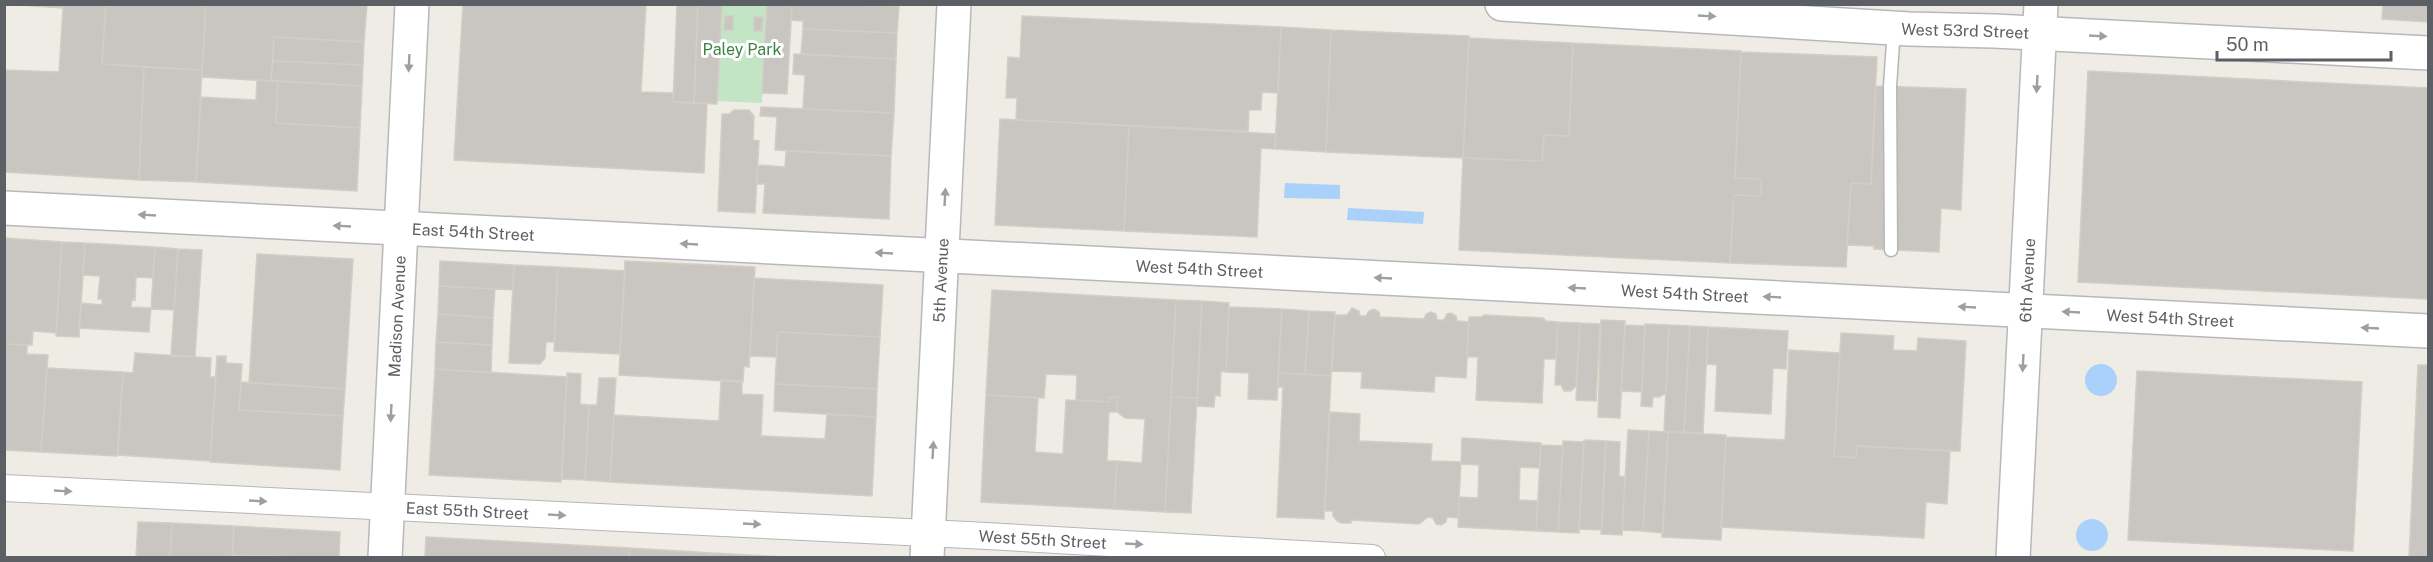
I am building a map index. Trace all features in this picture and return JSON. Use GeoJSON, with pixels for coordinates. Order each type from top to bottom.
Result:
{"type":"FeatureCollection","features":[{"type":"Feature","properties":{"kind":"main road","name":"Madison Avenue"},"geometry":{"type":"LineString","coordinates":[[385,558],[412,4]]}},
{"type":"Feature","properties":{"kind":"main road","name":"5th Avenue"},"geometry":{"type":"LineString","coordinates":[[928,545],[954,4]]}},
{"type":"Feature","properties":{"kind":"main road","name":"West 53rd Street"},"geometry":{"type":"LineString","coordinates":[[1502,4],[1894,28],[2041,19],[2428,53]]}},
{"type":"Feature","properties":{"kind":"main road","name":"6th Avenue"},"geometry":{"type":"LineString","coordinates":[[2013,558],[2041,19]]}},
{"type":"Feature","properties":{"kind":"main road","name":"East 54th Street"},"geometry":{"type":"LineString","coordinates":[[4,208],[942,256]]}},
{"type":"Feature","properties":{"kind":"main road","name":"West 54th Street"},"geometry":{"type":"LineString","coordinates":[[942,256],[2428,332]]}},
{"type":"Feature","properties":{"kind":"street","name":"East 55th Street"},"geometry":{"type":"LineString","coordinates":[[4,488],[386,506],[928,545]]}},
{"type":"Feature","properties":{"kind":"street","name":"West 55th Street"},"geometry":{"type":"LineString","coordinates":[[928,545],[1372,558]]}},
{"type":"Feature","properties":{"kind":"lane"},"geometry":{"type":"LineString","coordinates":[[1891,250],[1890,86],[1894,28]]}},
{"type":"Feature","properties":{"kind":"green space","name":"Paley Park"},"geometry":{"type":"Polygon","coordinates":[[[722,5],[767,5],[762,103],[717,101],[722,5]]]}},
{"type":"Feature","properties":{"kind":"water"},"geometry":{"type":"Polygon","coordinates":[[[1285,183],[1340,185],[1340,199],[1284,198],[1285,183]]]}},
{"type":"Feature","properties":{"kind":"water"},"geometry":{"type":"Polygon","coordinates":[[[1348,208],[1424,212],[1423,224],[1347,220],[1348,208]]]}},
{"type":"Feature","properties":{"kind":"water"},"geometry":{"type":"Polygon","coordinates":[[[2101,364],[2113,368],[2117,380],[2113,392],[2101,396],[2089,392],[2085,380],[2089,368],[2101,364]]]}},
{"type":"Feature","properties":{"kind":"water"},"geometry":{"type":"Polygon","coordinates":[[[2092,519],[2103,524],[2108,535],[2103,546],[2092,551],[2081,546],[2076,535],[2081,524],[2092,519]]]}},
{"type":"Feature","properties":{"kind":"building"},"geometry":{"type":"Polygon","coordinates":[[[4,4],[106,4],[102,64],[144,67],[139,180],[4,172],[4,70],[59,72],[63,8],[4,4]]]}},
{"type":"Feature","properties":{"kind":"building"},"geometry":{"type":"Polygon","coordinates":[[[106,4],[206,4],[202,70],[102,64],[106,4]]]}},
{"type":"Feature","properties":{"kind":"building"},"geometry":{"type":"Polygon","coordinates":[[[206,4],[367,4],[364,42],[274,37],[271,81],[202,77],[206,4]]]}},
{"type":"Feature","properties":{"kind":"building"},"geometry":{"type":"Polygon","coordinates":[[[463,4],[646,5],[641,92],[673,93],[673,102],[707,103],[704,173],[454,160],[463,4]]]}},
{"type":"Feature","properties":{"kind":"building"},"geometry":{"type":"Polygon","coordinates":[[[677,4],[698,4],[694,103],[673,102],[677,4]]]}},
{"type":"Feature","properties":{"kind":"building"},"geometry":{"type":"Polygon","coordinates":[[[698,4],[722,4],[717,104],[694,103],[698,4]]]}},
{"type":"Feature","properties":{"kind":"building"},"geometry":{"type":"Polygon","coordinates":[[[767,4],[792,4],[787,94],[762,93],[767,4]]]}},
{"type":"Feature","properties":{"kind":"building"},"geometry":{"type":"Polygon","coordinates":[[[792,4],[899,6],[897,33],[803,29],[803,21],[791,20],[792,4]]]}},
{"type":"Feature","properties":{"kind":"building"},"geometry":{"type":"Polygon","coordinates":[[[2383,4],[2428,4],[2428,22],[2382,19],[2383,4]]]}},
{"type":"Feature","properties":{"kind":"building"},"geometry":{"type":"Polygon","coordinates":[[[725,16],[733,16],[733,30],[724,30],[725,16]]]}},
{"type":"Feature","properties":{"kind":"building"},"geometry":{"type":"Polygon","coordinates":[[[1022,16],[1281,27],[1278,93],[1262,92],[1261,110],[1249,110],[1248,131],[1016,120],[1017,98],[1006,98],[1008,57],[1020,58],[1022,16]]]}},
{"type":"Feature","properties":{"kind":"building"},"geometry":{"type":"Polygon","coordinates":[[[754,17],[763,17],[762,31],[754,31],[754,17]]]}},
{"type":"Feature","properties":{"kind":"building"},"geometry":{"type":"Polygon","coordinates":[[[1281,27],[1331,30],[1326,152],[1275,149],[1281,27]]]}},
{"type":"Feature","properties":{"kind":"building"},"geometry":{"type":"Polygon","coordinates":[[[803,29],[897,33],[896,59],[801,54],[803,29]]]}},
{"type":"Feature","properties":{"kind":"building"},"geometry":{"type":"Polygon","coordinates":[[[1331,30],[1469,36],[1463,158],[1326,152],[1331,30]]]}},
{"type":"Feature","properties":{"kind":"building"},"geometry":{"type":"Polygon","coordinates":[[[274,37],[364,42],[363,65],[273,61],[274,37]]]}},
{"type":"Feature","properties":{"kind":"building"},"geometry":{"type":"Polygon","coordinates":[[[1469,38],[1573,43],[1569,136],[1544,135],[1542,161],[1463,158],[1469,38]]]}},
{"type":"Feature","properties":{"kind":"building"},"geometry":{"type":"Polygon","coordinates":[[[1573,43],[1741,51],[1735,178],[1761,179],[1761,196],[1734,195],[1730,263],[1459,250],[1463,158],[1542,161],[1544,135],[1569,136],[1573,43]]]}},
{"type":"Feature","properties":{"kind":"building"},"geometry":{"type":"Polygon","coordinates":[[[1741,52],[1877,57],[1871,184],[1851,183],[1846,267],[1730,263],[1734,195],[1761,196],[1761,179],[1735,178],[1741,52]]]}},
{"type":"Feature","properties":{"kind":"building"},"geometry":{"type":"Polygon","coordinates":[[[794,54],[896,59],[894,113],[803,109],[805,75],[793,74],[794,54]]]}},
{"type":"Feature","properties":{"kind":"building"},"geometry":{"type":"Polygon","coordinates":[[[273,61],[363,65],[362,86],[271,81],[273,61]]]}},
{"type":"Feature","properties":{"kind":"building"},"geometry":{"type":"Polygon","coordinates":[[[144,67],[202,70],[196,182],[139,180],[144,67]]]}},
{"type":"Feature","properties":{"kind":"building"},"geometry":{"type":"Polygon","coordinates":[[[2088,71],[2428,88],[2428,299],[2078,282],[2088,71]]]}},
{"type":"Feature","properties":{"kind":"building"},"geometry":{"type":"Polygon","coordinates":[[[257,80],[278,81],[276,123],[360,128],[357,191],[196,182],[201,97],[256,100],[257,80]]]}},
{"type":"Feature","properties":{"kind":"building"},"geometry":{"type":"Polygon","coordinates":[[[278,81],[362,86],[360,128],[276,123],[278,81]]]}},
{"type":"Feature","properties":{"kind":"building"},"geometry":{"type":"Polygon","coordinates":[[[1876,86],[1966,89],[1961,210],[1941,208],[1939,252],[1874,249],[1874,246],[1847,245],[1851,183],[1871,184],[1876,86]]]}},
{"type":"Feature","properties":{"kind":"building"},"geometry":{"type":"Polygon","coordinates":[[[761,107],[894,113],[891,156],[775,150],[777,117],[760,116],[761,107]]]}},
{"type":"Feature","properties":{"kind":"building"},"geometry":{"type":"Polygon","coordinates":[[[734,110],[749,110],[754,116],[753,140],[759,141],[755,213],[718,211],[722,114],[729,114],[734,110]]]}},
{"type":"Feature","properties":{"kind":"building"},"geometry":{"type":"Polygon","coordinates":[[[1000,119],[1129,126],[1124,231],[995,225],[1000,119]]]}},
{"type":"Feature","properties":{"kind":"building"},"geometry":{"type":"Polygon","coordinates":[[[1129,126],[1276,134],[1275,149],[1261,148],[1257,237],[1124,231],[1129,126]]]}},
{"type":"Feature","properties":{"kind":"building"},"geometry":{"type":"Polygon","coordinates":[[[786,151],[891,156],[889,219],[763,213],[765,184],[757,184],[758,165],[785,167],[786,151]]]}},
{"type":"Feature","properties":{"kind":"building"},"geometry":{"type":"Polygon","coordinates":[[[4,238],[62,242],[56,333],[33,331],[32,345],[4,344],[4,238]]]}},
{"type":"Feature","properties":{"kind":"building"},"geometry":{"type":"Polygon","coordinates":[[[62,242],[85,243],[79,337],[56,336],[62,242]]]}},
{"type":"Feature","properties":{"kind":"building"},"geometry":{"type":"Polygon","coordinates":[[[85,243],[155,247],[153,278],[136,277],[135,300],[132,299],[131,307],[151,308],[149,332],[79,328],[81,303],[102,305],[102,299],[98,299],[100,276],[83,275],[85,243]]]}},
{"type":"Feature","properties":{"kind":"building"},"geometry":{"type":"Polygon","coordinates":[[[155,247],[178,249],[174,310],[151,309],[155,247]]]}},
{"type":"Feature","properties":{"kind":"building"},"geometry":{"type":"Polygon","coordinates":[[[178,249],[202,250],[195,357],[171,356],[178,249]]]}},
{"type":"Feature","properties":{"kind":"building"},"geometry":{"type":"Polygon","coordinates":[[[257,254],[353,259],[345,389],[249,383],[257,254]]]}},
{"type":"Feature","properties":{"kind":"building"},"geometry":{"type":"Polygon","coordinates":[[[440,261],[514,265],[513,290],[439,286],[440,261]]]}},
{"type":"Feature","properties":{"kind":"building"},"geometry":{"type":"Polygon","coordinates":[[[625,261],[755,267],[749,367],[744,366],[743,382],[619,375],[625,261]]]}},
{"type":"Feature","properties":{"kind":"building"},"geometry":{"type":"Polygon","coordinates":[[[514,265],[558,267],[554,342],[546,342],[545,358],[540,364],[509,363],[514,265]]]}},
{"type":"Feature","properties":{"kind":"building"},"geometry":{"type":"Polygon","coordinates":[[[558,267],[625,271],[620,354],[554,351],[558,267]]]}},
{"type":"Feature","properties":{"kind":"building"},"geometry":{"type":"Polygon","coordinates":[[[754,278],[883,285],[880,337],[778,332],[776,357],[750,356],[754,278]]]}},
{"type":"Feature","properties":{"kind":"building"},"geometry":{"type":"Polygon","coordinates":[[[439,286],[495,289],[493,318],[438,314],[439,286]]]}},
{"type":"Feature","properties":{"kind":"building"},"geometry":{"type":"Polygon","coordinates":[[[992,290],[1176,300],[1165,512],[1114,509],[1117,461],[1142,463],[1145,419],[1125,418],[1117,412],[1118,397],[1109,397],[1109,402],[1076,400],[1077,375],[1046,374],[1044,398],[986,395],[992,290]]]}},
{"type":"Feature","properties":{"kind":"building"},"geometry":{"type":"Polygon","coordinates":[[[1176,300],[1202,301],[1197,398],[1171,397],[1176,300]]]}},
{"type":"Feature","properties":{"kind":"building"},"geometry":{"type":"Polygon","coordinates":[[[1202,301],[1229,303],[1226,372],[1221,371],[1220,396],[1215,395],[1214,407],[1197,406],[1202,301]]]}},
{"type":"Feature","properties":{"kind":"building"},"geometry":{"type":"Polygon","coordinates":[[[1229,307],[1282,309],[1277,400],[1248,399],[1249,373],[1226,372],[1229,307]]]}},
{"type":"Feature","properties":{"kind":"building"},"geometry":{"type":"Polygon","coordinates":[[[1352,308],[1359,311],[1360,316],[1366,316],[1374,309],[1379,312],[1380,317],[1424,319],[1426,314],[1431,312],[1436,314],[1437,320],[1444,320],[1447,314],[1451,313],[1456,316],[1457,321],[1469,322],[1466,378],[1435,376],[1434,392],[1361,388],[1362,372],[1332,371],[1335,315],[1347,315],[1352,308]]]}},
{"type":"Feature","properties":{"kind":"building"},"geometry":{"type":"Polygon","coordinates":[[[1282,309],[1309,311],[1305,374],[1278,373],[1282,309]]]}},
{"type":"Feature","properties":{"kind":"building"},"geometry":{"type":"Polygon","coordinates":[[[1309,311],[1335,312],[1331,376],[1305,374],[1309,311]]]}},
{"type":"Feature","properties":{"kind":"building"},"geometry":{"type":"Polygon","coordinates":[[[438,314],[493,318],[492,345],[436,342],[438,314]]]}},
{"type":"Feature","properties":{"kind":"building"},"geometry":{"type":"Polygon","coordinates":[[[1484,315],[1543,318],[1546,321],[1558,322],[1556,359],[1544,359],[1542,403],[1476,400],[1478,357],[1467,357],[1469,317],[1484,315]]]}},
{"type":"Feature","properties":{"kind":"building"},"geometry":{"type":"Polygon","coordinates":[[[1601,320],[1625,321],[1620,418],[1598,417],[1601,320]]]}},
{"type":"Feature","properties":{"kind":"building"},"geometry":{"type":"Polygon","coordinates":[[[1558,322],[1580,323],[1576,386],[1571,391],[1564,391],[1561,385],[1555,385],[1558,322]]]}},
{"type":"Feature","properties":{"kind":"building"},"geometry":{"type":"Polygon","coordinates":[[[1580,323],[1600,324],[1596,401],[1576,400],[1580,323]]]}},
{"type":"Feature","properties":{"kind":"building"},"geometry":{"type":"Polygon","coordinates":[[[1645,324],[1669,325],[1666,393],[1653,397],[1652,407],[1641,406],[1645,324]]]}},
{"type":"Feature","properties":{"kind":"building"},"geometry":{"type":"Polygon","coordinates":[[[1625,325],[1645,326],[1642,392],[1621,391],[1625,325]]]}},
{"type":"Feature","properties":{"kind":"building"},"geometry":{"type":"Polygon","coordinates":[[[1669,325],[1690,326],[1684,432],[1664,432],[1669,325]]]}},
{"type":"Feature","properties":{"kind":"building"},"geometry":{"type":"Polygon","coordinates":[[[1690,326],[1708,327],[1703,433],[1684,432],[1690,326]]]}},
{"type":"Feature","properties":{"kind":"building"},"geometry":{"type":"Polygon","coordinates":[[[1708,327],[1788,331],[1786,369],[1773,368],[1771,414],[1715,411],[1717,365],[1707,364],[1708,327]]]}},
{"type":"Feature","properties":{"kind":"building"},"geometry":{"type":"Polygon","coordinates":[[[778,332],[880,337],[877,389],[775,384],[778,332]]]}},
{"type":"Feature","properties":{"kind":"building"},"geometry":{"type":"Polygon","coordinates":[[[1841,333],[1894,336],[1893,350],[1917,351],[1918,338],[1966,341],[1960,451],[1857,446],[1856,458],[1834,456],[1841,333]]]}},
{"type":"Feature","properties":{"kind":"building"},"geometry":{"type":"Polygon","coordinates":[[[436,342],[492,345],[491,373],[435,369],[436,342]]]}},
{"type":"Feature","properties":{"kind":"building"},"geometry":{"type":"Polygon","coordinates":[[[4,344],[27,345],[27,354],[48,355],[41,452],[4,450],[4,344]]]}},
{"type":"Feature","properties":{"kind":"building"},"geometry":{"type":"Polygon","coordinates":[[[1789,350],[1840,353],[1834,456],[1856,458],[1857,446],[1950,451],[1947,504],[1926,502],[1924,538],[1721,527],[1726,437],[1785,440],[1789,350]]]}},
{"type":"Feature","properties":{"kind":"building"},"geometry":{"type":"Polygon","coordinates":[[[135,353],[211,358],[210,377],[216,377],[210,461],[118,455],[123,372],[133,373],[135,353]]]}},
{"type":"Feature","properties":{"kind":"building"},"geometry":{"type":"Polygon","coordinates":[[[217,356],[226,356],[226,363],[242,364],[239,410],[343,416],[340,470],[210,462],[217,356]]]}},
{"type":"Feature","properties":{"kind":"building"},"geometry":{"type":"Polygon","coordinates":[[[2418,365],[2428,365],[2428,558],[2409,558],[2418,365]]]}},
{"type":"Feature","properties":{"kind":"building"},"geometry":{"type":"Polygon","coordinates":[[[47,368],[123,372],[117,456],[41,452],[47,368]]]}},
{"type":"Feature","properties":{"kind":"building"},"geometry":{"type":"Polygon","coordinates":[[[435,369],[567,377],[561,482],[429,475],[435,369]]]}},
{"type":"Feature","properties":{"kind":"building"},"geometry":{"type":"Polygon","coordinates":[[[2137,371],[2362,382],[2353,551],[2128,540],[2137,371]]]}},
{"type":"Feature","properties":{"kind":"building"},"geometry":{"type":"Polygon","coordinates":[[[567,373],[581,374],[580,404],[589,405],[585,480],[562,479],[567,373]]]}},
{"type":"Feature","properties":{"kind":"building"},"geometry":{"type":"Polygon","coordinates":[[[1278,373],[1331,376],[1324,519],[1277,517],[1283,387],[1278,387],[1278,373]]]}},
{"type":"Feature","properties":{"kind":"building"},"geometry":{"type":"Polygon","coordinates":[[[599,378],[616,378],[610,482],[585,480],[589,405],[597,405],[599,378]]]}},
{"type":"Feature","properties":{"kind":"building"},"geometry":{"type":"Polygon","coordinates":[[[721,380],[742,381],[742,394],[763,395],[761,436],[825,439],[827,414],[876,417],[872,496],[610,482],[614,415],[719,421],[721,380]]]}},
{"type":"Feature","properties":{"kind":"building"},"geometry":{"type":"Polygon","coordinates":[[[241,382],[345,389],[343,416],[239,410],[241,382]]]}},
{"type":"Feature","properties":{"kind":"building"},"geometry":{"type":"Polygon","coordinates":[[[775,384],[877,389],[876,417],[774,411],[775,384]]]}},
{"type":"Feature","properties":{"kind":"building"},"geometry":{"type":"Polygon","coordinates":[[[986,395],[1038,398],[1035,452],[1063,454],[1066,400],[1109,402],[1109,397],[1118,397],[1117,412],[1109,412],[1107,461],[1117,461],[1114,509],[981,502],[986,395]]]}},
{"type":"Feature","properties":{"kind":"building"},"geometry":{"type":"Polygon","coordinates":[[[1171,397],[1197,398],[1191,513],[1165,512],[1171,397]]]}},
{"type":"Feature","properties":{"kind":"building"},"geometry":{"type":"Polygon","coordinates":[[[1330,412],[1360,414],[1359,441],[1432,444],[1431,461],[1461,462],[1458,518],[1447,517],[1446,522],[1441,525],[1428,517],[1419,524],[1351,520],[1351,523],[1341,523],[1337,521],[1333,516],[1333,511],[1325,511],[1330,412]]]}},
{"type":"Feature","properties":{"kind":"building"},"geometry":{"type":"Polygon","coordinates":[[[1628,430],[1649,431],[1643,531],[1622,530],[1628,430]]]}},
{"type":"Feature","properties":{"kind":"building"},"geometry":{"type":"Polygon","coordinates":[[[1649,431],[1668,432],[1663,533],[1643,531],[1649,431]]]}},
{"type":"Feature","properties":{"kind":"building"},"geometry":{"type":"Polygon","coordinates":[[[1668,432],[1726,435],[1721,540],[1662,537],[1668,432]]]}},
{"type":"Feature","properties":{"kind":"building"},"geometry":{"type":"Polygon","coordinates":[[[1462,438],[1541,443],[1539,468],[1520,467],[1519,500],[1538,501],[1536,531],[1458,527],[1459,497],[1478,498],[1479,465],[1461,464],[1462,438]]]}},
{"type":"Feature","properties":{"kind":"building"},"geometry":{"type":"Polygon","coordinates":[[[1584,440],[1606,441],[1602,530],[1579,529],[1584,440]]]}},
{"type":"Feature","properties":{"kind":"building"},"geometry":{"type":"Polygon","coordinates":[[[1563,441],[1584,442],[1579,533],[1558,532],[1563,441]]]}},
{"type":"Feature","properties":{"kind":"building"},"geometry":{"type":"Polygon","coordinates":[[[1606,441],[1620,442],[1619,476],[1625,477],[1622,535],[1601,534],[1606,441]]]}},
{"type":"Feature","properties":{"kind":"building"},"geometry":{"type":"Polygon","coordinates":[[[1541,445],[1563,446],[1558,532],[1536,531],[1541,445]]]}},
{"type":"Feature","properties":{"kind":"building"},"geometry":{"type":"Polygon","coordinates":[[[138,522],[172,523],[170,558],[136,558],[138,522]]]}},
{"type":"Feature","properties":{"kind":"building"},"geometry":{"type":"Polygon","coordinates":[[[172,523],[234,526],[232,558],[170,558],[172,523]]]}},
{"type":"Feature","properties":{"kind":"building"},"geometry":{"type":"Polygon","coordinates":[[[234,526],[340,532],[339,558],[232,555],[234,526]]]}},
{"type":"Feature","properties":{"kind":"building"},"geometry":{"type":"Polygon","coordinates":[[[426,537],[630,548],[629,558],[425,558],[426,537]]]}},
{"type":"Feature","properties":{"kind":"building"},"geometry":{"type":"Polygon","coordinates":[[[630,548],[712,553],[712,558],[629,558],[630,548]]]}},
{"type":"Feature","properties":{"kind":"building"},"geometry":{"type":"Polygon","coordinates":[[[712,553],[807,558],[712,558],[712,553]]]}}]}
